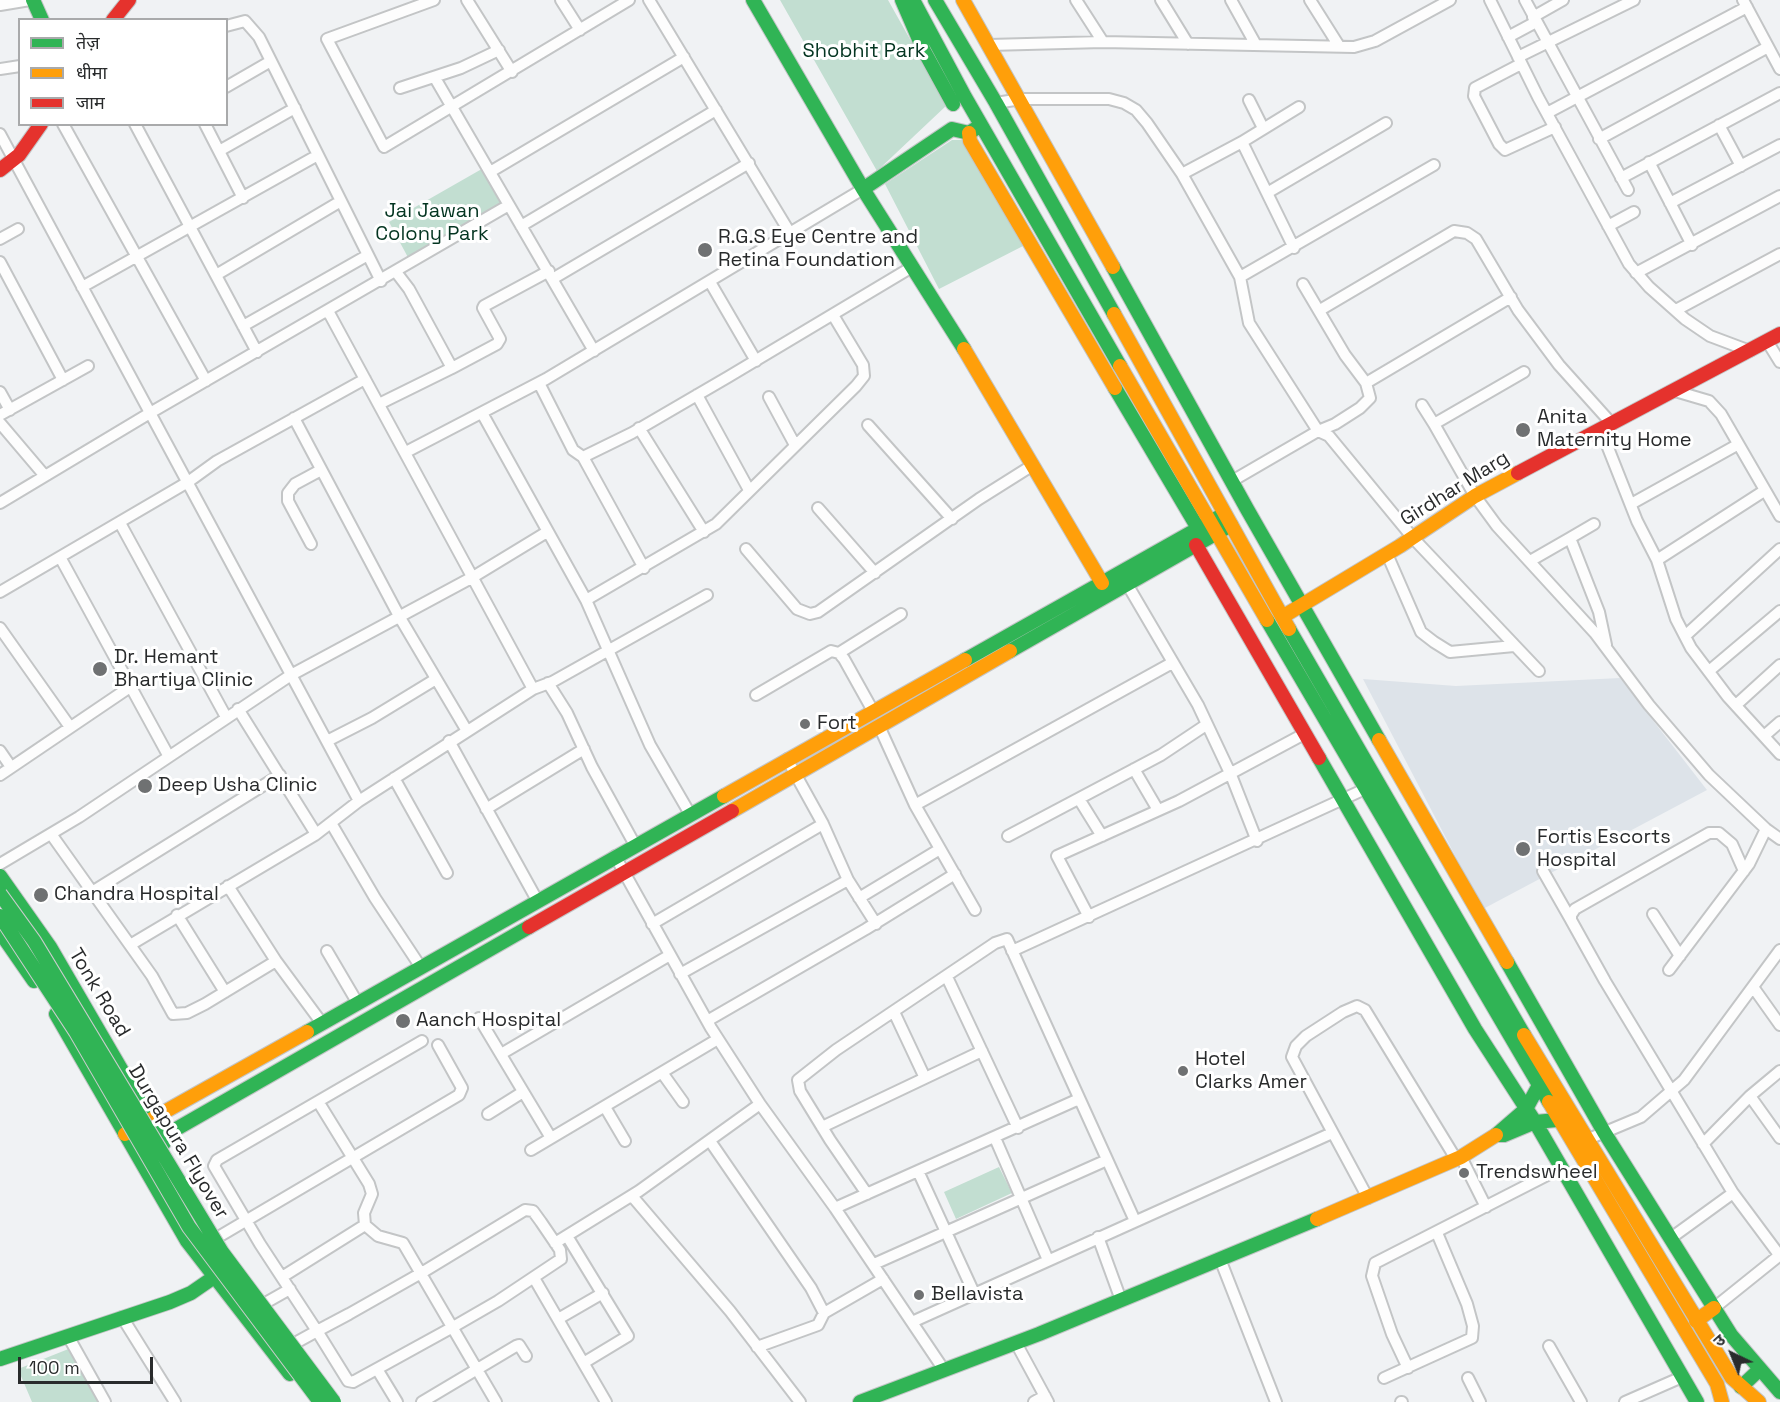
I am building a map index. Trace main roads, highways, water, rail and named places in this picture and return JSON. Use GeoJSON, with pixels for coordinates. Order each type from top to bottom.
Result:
{"type":"FeatureCollection","features":[{"type":"Feature","properties":{"kind":"place","name":"R.G.S Eye Centre and Retina Foundation"},"geometry":{"type":"Point","coordinates":[705,250]}},
{"type":"Feature","properties":{"kind":"place","name":"Anita Maternity Home"},"geometry":{"type":"Point","coordinates":[1523,430]}},
{"type":"Feature","properties":{"kind":"place","name":"Dr. Hemant Bhartiya Clinic"},"geometry":{"type":"Point","coordinates":[100,669]}},
{"type":"Feature","properties":{"kind":"place","name":"Fort"},"geometry":{"type":"Point","coordinates":[805,724]}},
{"type":"Feature","properties":{"kind":"place","name":"Deep Usha Clinic"},"geometry":{"type":"Point","coordinates":[145,786]}},
{"type":"Feature","properties":{"kind":"place","name":"Fortis Escorts Hospital"},"geometry":{"type":"Point","coordinates":[1523,849]}},
{"type":"Feature","properties":{"kind":"place","name":"Chandra Hospital"},"geometry":{"type":"Point","coordinates":[41,895]}},
{"type":"Feature","properties":{"kind":"place","name":"Aanch Hospital"},"geometry":{"type":"Point","coordinates":[403,1021]}},
{"type":"Feature","properties":{"kind":"place","name":"Hotel Clarks Amer"},"geometry":{"type":"Point","coordinates":[1183,1071]}},
{"type":"Feature","properties":{"kind":"place","name":"Trendswheel"},"geometry":{"type":"Point","coordinates":[1464,1173]}},
{"type":"Feature","properties":{"kind":"place","name":"Bellavista"},"geometry":{"type":"Point","coordinates":[919,1295]}},
{"type":"Feature","properties":{"kind":"park label","name":"Shobhit Park"},"geometry":{"type":"Point","coordinates":[864,52]}},
{"type":"Feature","properties":{"kind":"park label","name":"Jai Jawan Colony Park"},"geometry":{"type":"Point","coordinates":[432,224]}}]}
